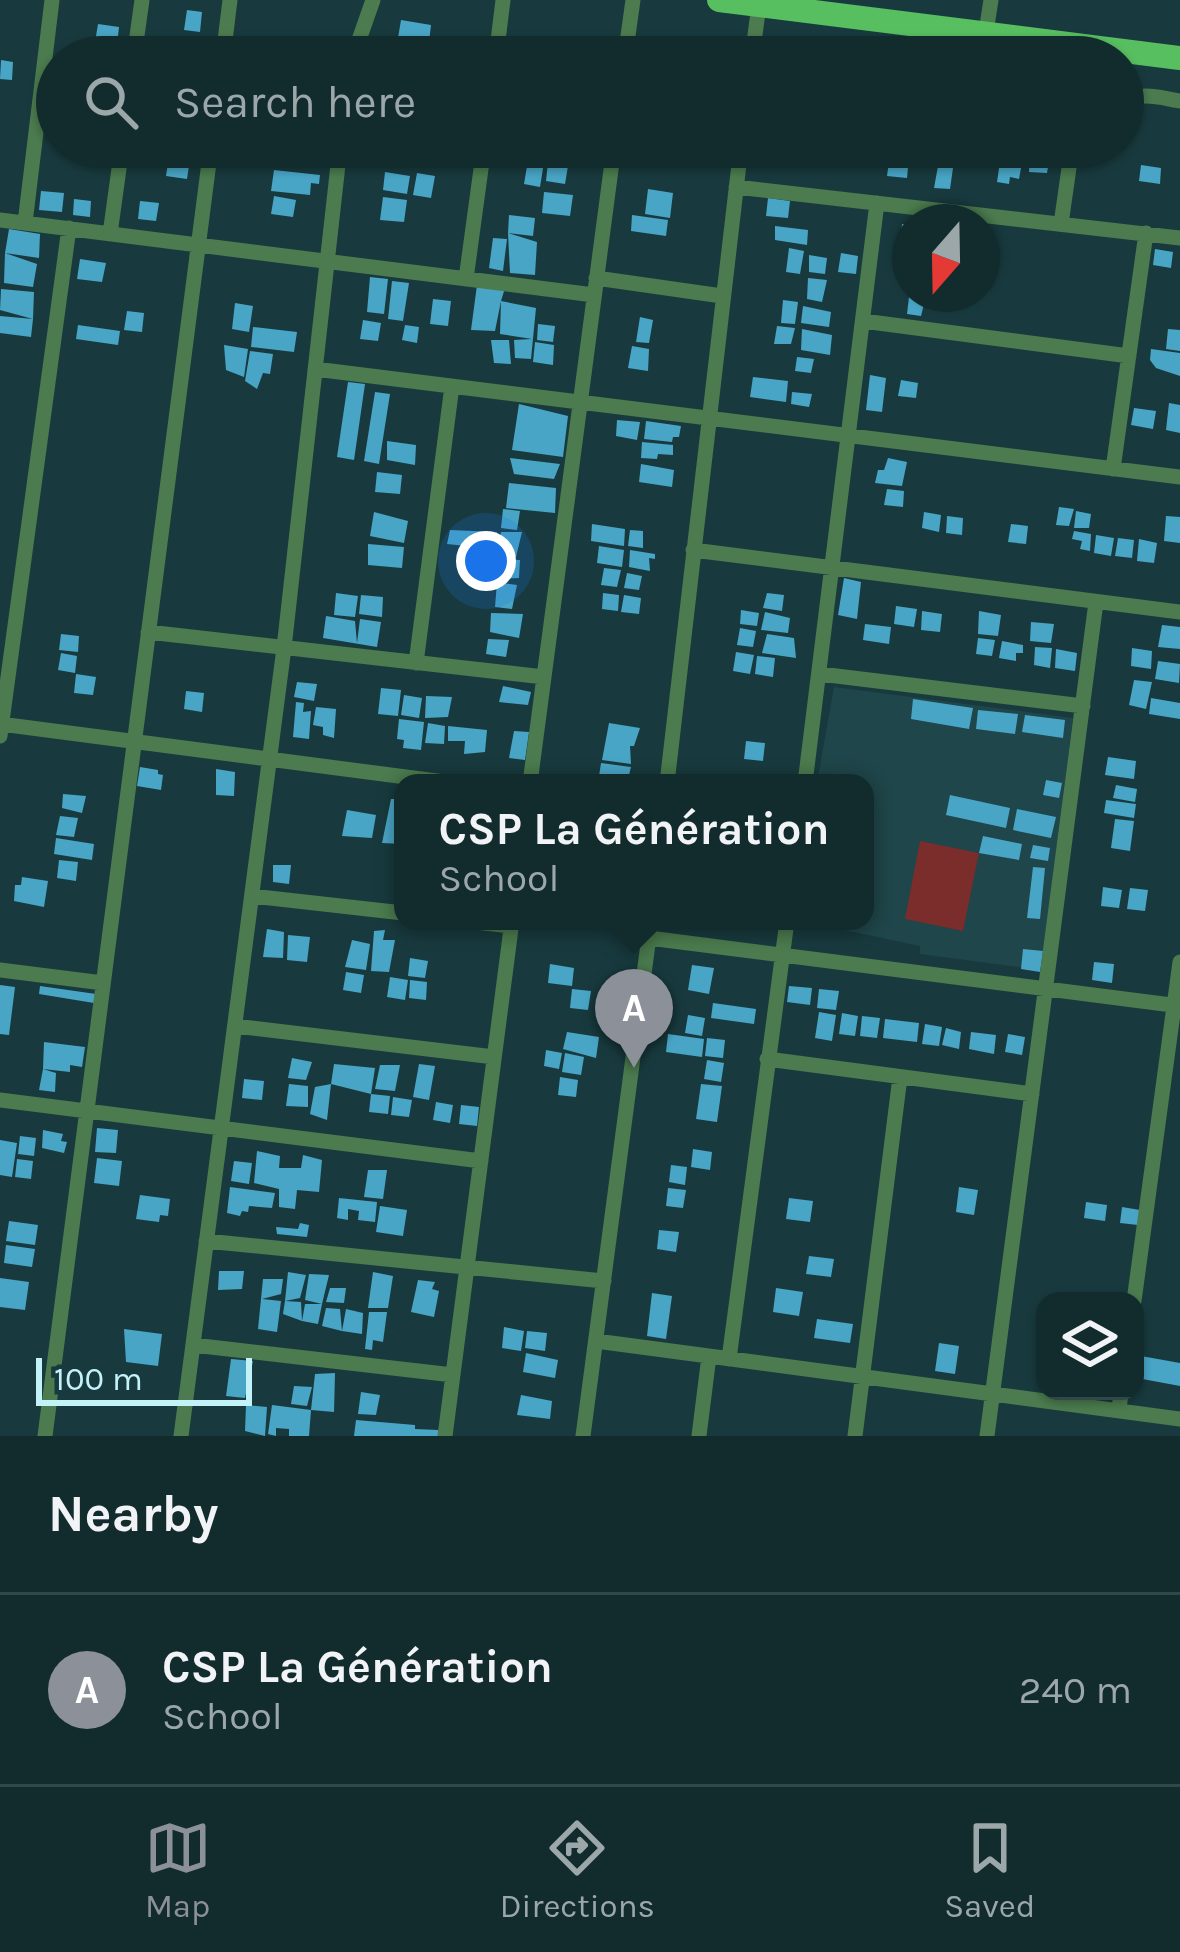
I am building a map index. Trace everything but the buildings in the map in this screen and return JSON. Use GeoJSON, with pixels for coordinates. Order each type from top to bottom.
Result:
{"type":"FeatureCollection","features":[{"type":"Feature","properties":{"kind":"main road"},"geometry":{"type":"LineString","coordinates":[[719,0],[1007,36]]}},
{"type":"Feature","properties":{"kind":"main road"},"geometry":{"type":"LineString","coordinates":[[1144,55],[1180,58]]}},
{"type":"Feature","properties":{"kind":"street"},"geometry":{"type":"LineString","coordinates":[[48,36],[52,0]]}},
{"type":"Feature","properties":{"kind":"street"},"geometry":{"type":"LineString","coordinates":[[137,36],[142,0]]}},
{"type":"Feature","properties":{"kind":"street"},"geometry":{"type":"LineString","coordinates":[[226,36],[230,0]]}},
{"type":"Feature","properties":{"kind":"street"},"geometry":{"type":"LineString","coordinates":[[358,36],[373,0]]}},
{"type":"Feature","properties":{"kind":"street"},"geometry":{"type":"LineString","coordinates":[[499,36],[503,0]]}},
{"type":"Feature","properties":{"kind":"street"},"geometry":{"type":"LineString","coordinates":[[629,36],[633,0]]}},
{"type":"Feature","properties":{"kind":"street"},"geometry":{"type":"LineString","coordinates":[[986,32],[991,0]]}},
{"type":"Feature","properties":{"kind":"street"},"geometry":{"type":"LineString","coordinates":[[755,36],[759,5]]}},
{"type":"Feature","properties":{"kind":"street"},"geometry":{"type":"LineString","coordinates":[[1144,96],[1180,100]]}},
{"type":"Feature","properties":{"kind":"street"},"geometry":{"type":"LineString","coordinates":[[25,223],[36,132]]}},
{"type":"Feature","properties":{"kind":"street"},"geometry":{"type":"LineString","coordinates":[[110,234],[119,168]]}},
{"type":"Feature","properties":{"kind":"street"},"geometry":{"type":"LineString","coordinates":[[45,1436],[208,168]]}},
{"type":"Feature","properties":{"kind":"street"},"geometry":{"type":"LineString","coordinates":[[181,1436],[284,648],[337,168]]}},
{"type":"Feature","properties":{"kind":"street"},"geometry":{"type":"LineString","coordinates":[[466,279],[481,168]]}},
{"type":"Feature","properties":{"kind":"street"},"geometry":{"type":"LineString","coordinates":[[531,774],[611,168]]}},
{"type":"Feature","properties":{"kind":"street"},"geometry":{"type":"LineString","coordinates":[[668,774],[738,168]]}},
{"type":"Feature","properties":{"kind":"street"},"geometry":{"type":"LineString","coordinates":[[1060,224],[1069,168]]}},
{"type":"Feature","properties":{"kind":"street"},"geometry":{"type":"LineString","coordinates":[[736,187],[1180,238]]}},
{"type":"Feature","properties":{"kind":"street"},"geometry":{"type":"LineString","coordinates":[[807,774],[877,203]]}},
{"type":"Feature","properties":{"kind":"street"},"geometry":{"type":"LineString","coordinates":[[0,220],[466,279],[722,296]]}},
{"type":"Feature","properties":{"kind":"street"},"geometry":{"type":"LineString","coordinates":[[0,736],[69,228]]}},
{"type":"Feature","properties":{"kind":"street"},"geometry":{"type":"LineString","coordinates":[[1113,469],[1146,233]]}},
{"type":"Feature","properties":{"kind":"street"},"geometry":{"type":"LineString","coordinates":[[862,321],[1129,356]]}},
{"type":"Feature","properties":{"kind":"street"},"geometry":{"type":"LineString","coordinates":[[315,369],[1180,477]]}},
{"type":"Feature","properties":{"kind":"street"},"geometry":{"type":"LineString","coordinates":[[416,663],[452,386]]}},
{"type":"Feature","properties":{"kind":"street"},"geometry":{"type":"LineString","coordinates":[[693,550],[1180,612]]}},
{"type":"Feature","properties":{"kind":"street"},"geometry":{"type":"LineString","coordinates":[[987,1436],[1096,602]]}},
{"type":"Feature","properties":{"kind":"street"},"geometry":{"type":"LineString","coordinates":[[148,632],[544,677]]}},
{"type":"Feature","properties":{"kind":"street"},"geometry":{"type":"LineString","coordinates":[[820,674],[1083,706]]}},
{"type":"Feature","properties":{"kind":"street"},"geometry":{"type":"LineString","coordinates":[[1,724],[394,775]]}},
{"type":"Feature","properties":{"kind":"street"},"geometry":{"type":"LineString","coordinates":[[251,896],[394,913]]}},
{"type":"Feature","properties":{"kind":"street"},"geometry":{"type":"LineString","coordinates":[[445,1436],[511,930]]}},
{"type":"Feature","properties":{"kind":"street"},"geometry":{"type":"LineString","coordinates":[[583,1436],[650,930]]}},
{"type":"Feature","properties":{"kind":"street"},"geometry":{"type":"LineString","coordinates":[[656,930],[782,953],[1177,1006]]}},
{"type":"Feature","properties":{"kind":"street"},"geometry":{"type":"LineString","coordinates":[[729,1359],[786,930]]}},
{"type":"Feature","properties":{"kind":"street"},"geometry":{"type":"LineString","coordinates":[[1135,1292],[1180,962]]}},
{"type":"Feature","properties":{"kind":"street"},"geometry":{"type":"LineString","coordinates":[[0,970],[104,983]]}},
{"type":"Feature","properties":{"kind":"street"},"geometry":{"type":"LineString","coordinates":[[235,1025],[494,1057]]}},
{"type":"Feature","properties":{"kind":"street"},"geometry":{"type":"LineString","coordinates":[[767,1059],[1031,1094]]}},
{"type":"Feature","properties":{"kind":"street"},"geometry":{"type":"LineString","coordinates":[[855,1436],[899,1077]]}},
{"type":"Feature","properties":{"kind":"street"},"geometry":{"type":"LineString","coordinates":[[0,1100],[481,1161]]}},
{"type":"Feature","properties":{"kind":"street"},"geometry":{"type":"LineString","coordinates":[[206,1241],[604,1281]]}},
{"type":"Feature","properties":{"kind":"street"},"geometry":{"type":"LineString","coordinates":[[596,1341],[1180,1419]]}},
{"type":"Feature","properties":{"kind":"street"},"geometry":{"type":"LineString","coordinates":[[193,1345],[452,1376]]}},
{"type":"Feature","properties":{"kind":"street"},"geometry":{"type":"LineString","coordinates":[[699,1436],[709,1356]]}},
{"type":"Feature","properties":{"kind":"street"},"geometry":{"type":"LineString","coordinates":[[1118,1411],[1120,1400]]}},
{"type":"Feature","properties":{"kind":"shaded area"},"geometry":{"type":"Polygon","coordinates":[[[834,687],[1073,718],[1041,970],[920,954],[920,946],[844,930],[874,930],[874,774],[819,774],[834,687]]]}},
{"type":"Feature","properties":{"kind":"shaded area"},"geometry":{"type":"Polygon","coordinates":[[[920,841],[979,853],[963,931],[905,919],[920,841]]]}},
{"type":"Feature","properties":{"kind":"place","name":"CSP La Génération"},"geometry":{"type":"Point","coordinates":[634,1068]}}]}
